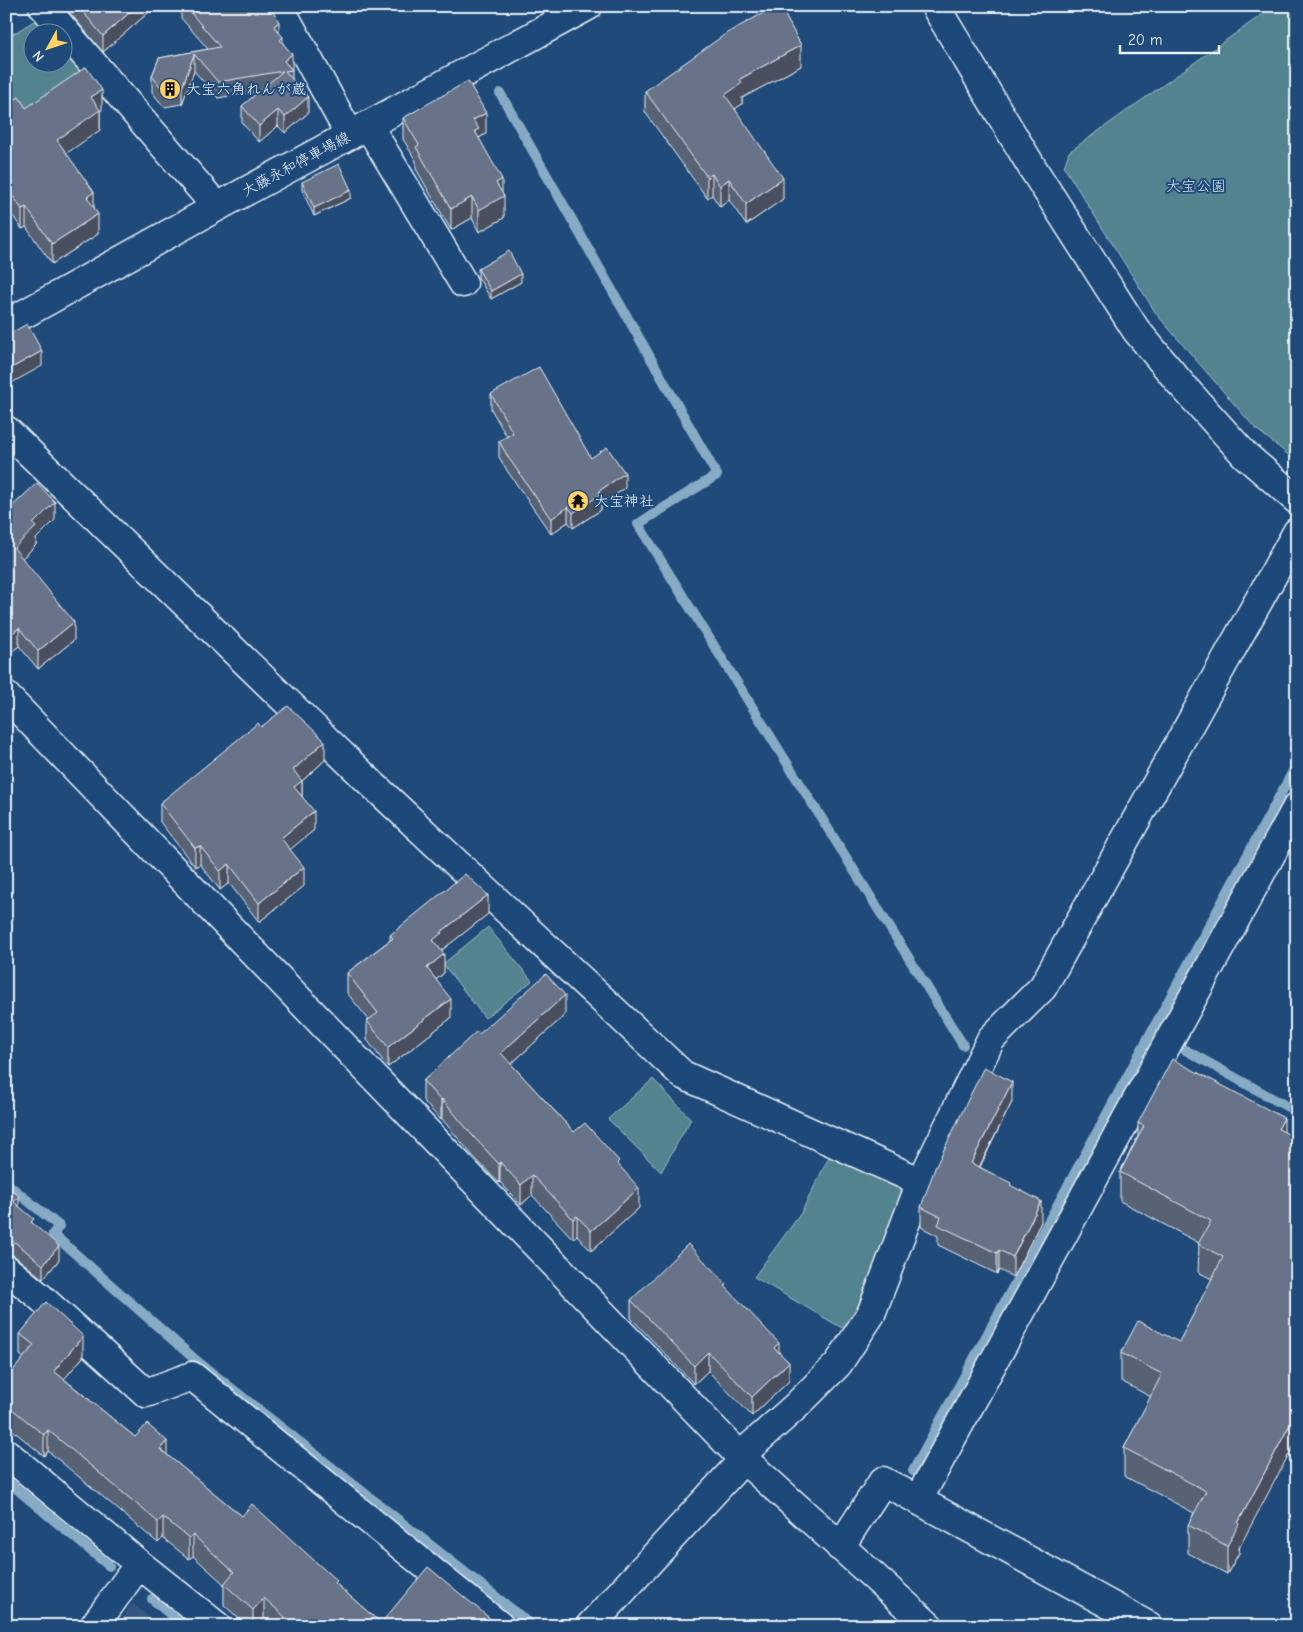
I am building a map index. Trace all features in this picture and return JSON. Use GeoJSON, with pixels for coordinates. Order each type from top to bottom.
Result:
{"type":"FeatureCollection","features":[{"type":"Feature","properties":{"kind":"street"},"geometry":{"type":"LineString","coordinates":[[43,6],[217,206]]}},
{"type":"Feature","properties":{"kind":"street"},"geometry":{"type":"LineString","coordinates":[[279,6],[359,130],[463,283]]}},
{"type":"Feature","properties":{"kind":"street","name":"大藤永和停車場線"},"geometry":{"type":"LineString","coordinates":[[6,324],[217,206],[588,6]]}},
{"type":"Feature","properties":{"kind":"street"},"geometry":{"type":"LineString","coordinates":[[934,6],[1035,172],[1136,330],[1180,384],[1244,454],[1297,500]]}},
{"type":"Feature","properties":{"kind":"street"},"geometry":{"type":"LineString","coordinates":[[6,430],[373,785],[683,1075],[920,1182]]}},
{"type":"Feature","properties":{"kind":"street"},"geometry":{"type":"LineString","coordinates":[[590,1626],[742,1457],[838,1364],[871,1314],[920,1182],[991,1040],[1043,987],[1297,532]]}},
{"type":"Feature","properties":{"kind":"street"},"geometry":{"type":"LineString","coordinates":[[6,696],[742,1457],[929,1626]]}},
{"type":"Feature","properties":{"kind":"street"},"geometry":{"type":"LineString","coordinates":[[918,1500],[1297,806]]}},
{"type":"Feature","properties":{"kind":"street"},"geometry":{"type":"LineString","coordinates":[[6,1269],[39,1296],[146,1393],[192,1376],[500,1626]]}},
{"type":"Feature","properties":{"kind":"street"},"geometry":{"type":"LineString","coordinates":[[6,1453],[139,1564],[217,1626]]}},
{"type":"Feature","properties":{"kind":"street"},"geometry":{"type":"LineString","coordinates":[[840,1547],[883,1481],[1149,1626]]}},
{"type":"Feature","properties":{"kind":"street"},"geometry":{"type":"LineString","coordinates":[[94,1626],[139,1564]]}},
{"type":"Feature","properties":{"kind":"shaded area"},"geometry":{"type":"Polygon","coordinates":[[[133,1604],[160,1626],[117,1626],[133,1604]]]}},
{"type":"Feature","properties":{"kind":"green space","name":"大宝公園"},"geometry":{"type":"Polygon","coordinates":[[[1274,6],[1297,6],[1297,462],[1255,428],[1157,315],[1064,167],[1069,152],[1274,6]]]}},
{"type":"Feature","properties":{"kind":"green space"},"geometry":{"type":"Polygon","coordinates":[[[39,18],[42,22],[32,22],[39,18]]]}},
{"type":"Feature","properties":{"kind":"green space"},"geometry":{"type":"Polygon","coordinates":[[[22,28],[22,72],[72,72],[72,57],[90,79],[6,120],[6,38],[22,28]]]}},
{"type":"Feature","properties":{"kind":"green space"},"geometry":{"type":"Polygon","coordinates":[[[488,927],[532,981],[485,1018],[443,964],[488,927]]]}},
{"type":"Feature","properties":{"kind":"green space"},"geometry":{"type":"Polygon","coordinates":[[[653,1079],[691,1119],[661,1172],[608,1119],[653,1079]]]}},
{"type":"Feature","properties":{"kind":"green space"},"geometry":{"type":"Polygon","coordinates":[[[832,1151],[896,1180],[904,1196],[858,1306],[842,1328],[754,1277],[801,1213],[832,1151]]]}},
{"type":"Feature","properties":{"kind":"building"},"geometry":{"type":"Polygon","coordinates":[[[78,6],[137,6],[103,36],[78,6]]]}},
{"type":"Feature","properties":{"kind":"building"},"geometry":{"type":"Polygon","coordinates":[[[185,6],[243,6],[246,10],[251,6],[268,6],[279,22],[274,26],[283,37],[280,40],[292,54],[284,61],[292,70],[285,71],[308,97],[285,117],[278,110],[259,126],[242,106],[283,71],[218,82],[194,54],[182,88],[164,91],[152,76],[159,58],[220,47],[185,6]]]}},
{"type":"Feature","properties":{"kind":"building"},"geometry":{"type":"Polygon","coordinates":[[[776,6],[780,6],[801,45],[740,79],[742,83],[725,95],[783,178],[746,204],[729,179],[720,186],[712,174],[707,177],[645,91],[727,33],[776,6]]]}},
{"type":"Feature","properties":{"kind":"building"},"geometry":{"type":"Polygon","coordinates":[[[86,67],[102,90],[91,97],[100,110],[57,140],[94,192],[87,197],[98,214],[52,244],[26,207],[22,209],[6,186],[6,105],[19,97],[26,108],[86,67]]]}},
{"type":"Feature","properties":{"kind":"building"},"geometry":{"type":"Polygon","coordinates":[[[468,81],[486,113],[473,120],[479,129],[475,131],[502,179],[496,183],[504,196],[479,210],[472,197],[451,209],[416,147],[419,145],[403,118],[468,81]]]}},
{"type":"Feature","properties":{"kind":"building"},"geometry":{"type":"Polygon","coordinates":[[[339,164],[351,190],[314,208],[302,182],[339,164]]]}},
{"type":"Feature","properties":{"kind":"building"},"geometry":{"type":"Polygon","coordinates":[[[509,251],[521,274],[491,291],[478,269],[509,251]]]}},
{"type":"Feature","properties":{"kind":"building"},"geometry":{"type":"Polygon","coordinates":[[[27,324],[42,351],[6,371],[6,336],[27,324]]]}},
{"type":"Feature","properties":{"kind":"building"},"geometry":{"type":"Polygon","coordinates":[[[539,367],[591,458],[607,447],[625,473],[599,491],[601,494],[573,513],[568,507],[551,519],[499,441],[513,433],[491,394],[539,367]]]}},
{"type":"Feature","properties":{"kind":"building"},"geometry":{"type":"Polygon","coordinates":[[[37,483],[55,502],[33,524],[36,527],[14,548],[74,622],[38,651],[19,628],[6,638],[6,512],[37,483]]]}},
{"type":"Feature","properties":{"kind":"building"},"geometry":{"type":"Polygon","coordinates":[[[288,706],[325,741],[293,770],[302,781],[294,787],[314,811],[281,838],[304,867],[259,903],[229,864],[220,871],[200,846],[195,848],[160,803],[258,723],[261,727],[288,706]]]}},
{"type":"Feature","properties":{"kind":"building"},"geometry":{"type":"Polygon","coordinates":[[[465,874],[488,895],[433,940],[444,954],[427,968],[451,999],[388,1047],[367,1021],[378,1013],[347,973],[393,938],[390,935],[465,874]]]}},
{"type":"Feature","properties":{"kind":"building"},"geometry":{"type":"Polygon","coordinates":[[[546,974],[565,995],[501,1053],[574,1132],[585,1123],[619,1161],[617,1163],[639,1188],[591,1231],[577,1216],[573,1219],[532,1175],[521,1185],[500,1162],[499,1164],[442,1099],[441,1101],[423,1081],[477,1031],[479,1034],[546,974]]]}},
{"type":"Feature","properties":{"kind":"building"},"geometry":{"type":"Polygon","coordinates":[[[1172,1059],[1284,1118],[1278,1129],[1297,1138],[1297,1411],[1227,1546],[1188,1525],[1206,1491],[1124,1448],[1162,1374],[1121,1353],[1138,1321],[1179,1342],[1223,1257],[1198,1244],[1211,1221],[1120,1172],[1144,1126],[1138,1123],[1172,1059]]]}},
{"type":"Feature","properties":{"kind":"building"},"geometry":{"type":"Polygon","coordinates":[[[984,1067],[1012,1082],[971,1163],[1011,1183],[1010,1185],[1041,1201],[1013,1257],[999,1250],[997,1253],[938,1225],[941,1217],[921,1207],[935,1168],[984,1067]]]}},
{"type":"Feature","properties":{"kind":"building"},"geometry":{"type":"Polygon","coordinates":[[[6,1185],[19,1196],[14,1202],[34,1219],[31,1222],[59,1246],[43,1265],[16,1243],[6,1238],[6,1185]]]}},
{"type":"Feature","properties":{"kind":"building"},"geometry":{"type":"Polygon","coordinates":[[[688,1244],[779,1343],[774,1348],[789,1362],[752,1397],[708,1352],[694,1366],[631,1300],[688,1244]]]}},
{"type":"Feature","properties":{"kind":"building"},"geometry":{"type":"Polygon","coordinates":[[[46,1302],[83,1336],[54,1371],[135,1437],[147,1424],[167,1441],[160,1449],[242,1516],[252,1504],[337,1581],[335,1583],[375,1618],[382,1622],[428,1567],[499,1626],[295,1626],[264,1598],[253,1610],[224,1584],[234,1572],[193,1535],[189,1538],[163,1517],[158,1522],[48,1430],[44,1435],[6,1404],[6,1379],[34,1345],[20,1334],[46,1302]]]}},
{"type":"Feature","properties":{"kind":"waterway"},"geometry":{"type":"LineString","coordinates":[[500,93],[717,475],[638,524],[963,1045]]}},
{"type":"Feature","properties":{"kind":"waterway"},"geometry":{"type":"LineString","coordinates":[[913,1471],[1297,764]]}},
{"type":"Feature","properties":{"kind":"waterway"},"geometry":{"type":"LineString","coordinates":[[1180,1047],[1297,1112]]}},
{"type":"Feature","properties":{"kind":"waterway"},"geometry":{"type":"LineString","coordinates":[[6,1183],[59,1226],[53,1234],[198,1362],[533,1626]]}},
{"type":"Feature","properties":{"kind":"waterway"},"geometry":{"type":"LineString","coordinates":[[6,1480],[109,1566]]}},
{"type":"Feature","properties":{"kind":"waterway"},"geometry":{"type":"LineString","coordinates":[[152,1599],[184,1626]]}},
{"type":"Feature","properties":{"kind":"place","name":"大宝六角れんが蔵"},"geometry":{"type":"Point","coordinates":[170,89]}},
{"type":"Feature","properties":{"kind":"place","name":"大宝神社"},"geometry":{"type":"Point","coordinates":[578,501]}}]}
